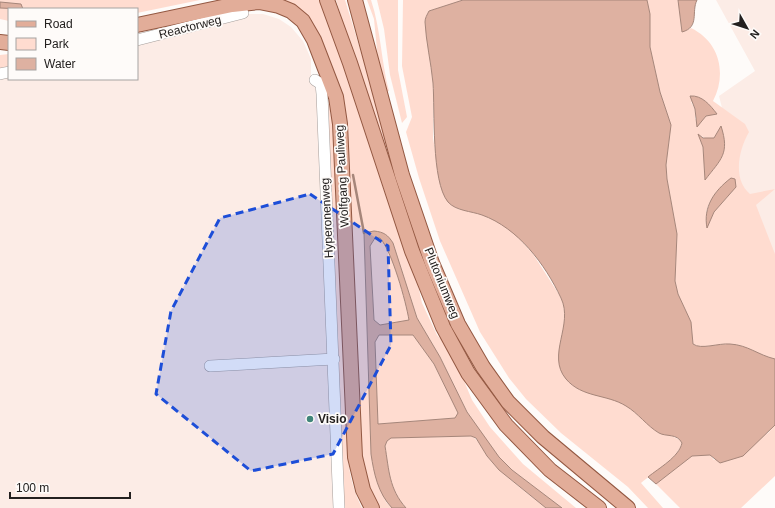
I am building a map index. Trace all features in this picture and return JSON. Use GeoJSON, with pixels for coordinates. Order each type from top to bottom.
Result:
{"type":"FeatureCollection","features":[{"type":"Feature","properties":{"kind":"main road","name":"Plutoniumweg"},"geometry":{"type":"LineString","coordinates":[[327,0],[350,63],[412,251],[443,327],[468,373],[506,425],[550,470],[597,507]]}},
{"type":"Feature","properties":{"kind":"main road","name":"Plutoniumweg"},"geometry":{"type":"LineString","coordinates":[[355,0],[402,175],[432,263],[458,324],[483,367],[508,402],[543,437],[628,508]]}},
{"type":"Feature","properties":{"kind":"main road","name":"Wolfgang Pauliweg"},"geometry":{"type":"LineString","coordinates":[[138,25],[232,5],[259,2],[279,6],[291,11],[310,30],[336,97],[340,124],[355,457],[362,490],[372,508]]}},
{"type":"Feature","properties":{"kind":"main road","name":"Wolfgang Pauliweg"},"geometry":{"type":"LineString","coordinates":[[138,31],[240,10],[262,9],[275,11],[290,19],[297,25],[308,41],[329,92],[335,126],[342,258],[349,447],[355,485],[366,508]]}},
{"type":"Feature","properties":{"kind":"street","name":"Reactorweg"},"geometry":{"type":"LineString","coordinates":[[138,40],[243,13]]}},
{"type":"Feature","properties":{"kind":"street","name":"Hyperonenweg"},"geometry":{"type":"LineString","coordinates":[[315,80],[321,84],[322,94],[339,508]]}},
{"type":"Feature","properties":{"kind":"street"},"geometry":{"type":"LineString","coordinates":[[210,366],[334,359]]}},
{"type":"Feature","properties":{"kind":"highlighted area"},"geometry":{"type":"Polygon","coordinates":[[[310,194],[388,246],[391,345],[333,454],[251,471],[156,394],[171,311],[220,218],[310,194]]]}},
{"type":"Feature","properties":{"kind":"shaded area"},"geometry":{"type":"Polygon","coordinates":[[[716,0],[775,0],[775,311],[772,305],[719,96],[755,71],[716,0]]]}},
{"type":"Feature","properties":{"kind":"shaded area"},"geometry":{"type":"Polygon","coordinates":[[[247,14],[263,14],[279,19],[291,27],[303,41],[311,59],[311,81],[320,97],[341,508],[0,508],[0,79],[8,76],[8,80],[138,80],[138,43],[247,14]]]}},
{"type":"Feature","properties":{"kind":"green space"},"geometry":{"type":"Polygon","coordinates":[[[0,0],[200,0],[138,13],[138,8],[8,8],[8,21],[0,19],[0,0]]]}},
{"type":"Feature","properties":{"kind":"green space"},"geometry":{"type":"Polygon","coordinates":[[[271,0],[325,0],[348,69],[383,188],[417,281],[422,303],[437,335],[446,345],[457,364],[472,400],[490,427],[523,464],[576,508],[562,508],[512,470],[483,437],[467,412],[440,357],[417,318],[393,243],[374,231],[364,233],[371,454],[386,502],[392,508],[377,508],[361,468],[345,124],[317,36],[271,0]]]}},
{"type":"Feature","properties":{"kind":"green space"},"geometry":{"type":"Polygon","coordinates":[[[336,0],[345,0],[390,146],[382,148],[336,0]]]}},
{"type":"Feature","properties":{"kind":"green space"},"geometry":{"type":"Polygon","coordinates":[[[367,0],[371,0],[377,23],[389,91],[385,92],[378,60],[374,19],[367,0]]]}},
{"type":"Feature","properties":{"kind":"green space"},"geometry":{"type":"Polygon","coordinates":[[[377,0],[398,0],[398,70],[407,117],[402,123],[390,75],[384,29],[377,0]]]}},
{"type":"Feature","properties":{"kind":"green space"},"geometry":{"type":"Polygon","coordinates":[[[403,0],[463,0],[429,11],[425,21],[433,82],[433,138],[441,185],[448,202],[458,209],[482,214],[503,224],[516,235],[533,254],[562,299],[566,314],[563,333],[617,401],[627,406],[660,434],[668,434],[680,440],[682,443],[676,454],[641,483],[663,508],[648,508],[628,487],[561,433],[526,399],[509,378],[480,332],[440,241],[419,178],[406,132],[412,117],[402,66],[403,0]]]}},
{"type":"Feature","properties":{"kind":"green space"},"geometry":{"type":"Polygon","coordinates":[[[647,0],[678,0],[682,32],[691,28],[701,34],[709,42],[718,60],[720,70],[720,80],[713,101],[745,124],[749,132],[742,147],[739,164],[739,172],[744,188],[750,194],[775,189],[756,205],[775,254],[775,359],[736,345],[725,344],[701,347],[693,344],[691,322],[678,294],[675,281],[677,234],[667,179],[666,165],[671,125],[660,92],[650,47],[650,14],[647,0]],[[691,102],[695,109],[695,119],[701,121],[706,116],[716,114],[691,102]],[[721,127],[714,138],[707,139],[699,135],[703,147],[705,179],[721,127]],[[717,191],[706,212],[707,227],[714,212],[732,192],[717,191]]]}},
{"type":"Feature","properties":{"kind":"green space"},"geometry":{"type":"Polygon","coordinates":[[[8,54],[8,66],[0,69],[0,55],[8,54]]]}},
{"type":"Feature","properties":{"kind":"green space"},"geometry":{"type":"Polygon","coordinates":[[[326,104],[329,104],[333,127],[348,459],[353,484],[362,508],[344,508],[326,104]]]}},
{"type":"Feature","properties":{"kind":"green space"},"geometry":{"type":"Polygon","coordinates":[[[375,238],[380,238],[390,254],[410,320],[380,325],[374,320],[370,246],[375,238]]]}},
{"type":"Feature","properties":{"kind":"green space"},"geometry":{"type":"Polygon","coordinates":[[[379,335],[413,335],[434,364],[459,413],[455,418],[378,424],[375,342],[379,335]]]}},
{"type":"Feature","properties":{"kind":"green space"},"geometry":{"type":"Polygon","coordinates":[[[775,425],[775,476],[741,508],[680,508],[656,484],[692,456],[710,455],[714,460],[768,433],[775,425]]]}},
{"type":"Feature","properties":{"kind":"green space"},"geometry":{"type":"Polygon","coordinates":[[[471,436],[477,440],[488,457],[501,471],[546,508],[406,508],[396,494],[391,479],[385,446],[387,441],[391,438],[471,436]]]}},
{"type":"Feature","properties":{"kind":"water"},"geometry":{"type":"Polygon","coordinates":[[[463,0],[647,0],[650,14],[650,47],[660,92],[671,125],[666,165],[667,179],[677,234],[675,281],[678,294],[691,322],[693,344],[696,346],[725,344],[736,345],[748,348],[775,359],[775,425],[743,456],[720,463],[710,455],[692,456],[656,484],[648,477],[673,458],[682,443],[680,440],[674,436],[659,433],[650,427],[635,412],[619,402],[579,390],[566,379],[561,370],[559,360],[564,308],[561,298],[547,273],[519,238],[507,229],[482,215],[459,209],[448,202],[443,192],[436,162],[433,83],[425,21],[429,11],[463,0]]]}},
{"type":"Feature","properties":{"kind":"water"},"geometry":{"type":"Polygon","coordinates":[[[678,0],[697,0],[693,23],[688,30],[682,32],[678,0]]]}},
{"type":"Feature","properties":{"kind":"water"},"geometry":{"type":"Polygon","coordinates":[[[0,2],[21,4],[23,8],[8,8],[0,8],[0,2]]]}},
{"type":"Feature","properties":{"kind":"water"},"geometry":{"type":"Polygon","coordinates":[[[690,96],[702,99],[709,104],[717,114],[706,116],[697,127],[695,109],[690,96]]]}},
{"type":"Feature","properties":{"kind":"water"},"geometry":{"type":"Polygon","coordinates":[[[721,126],[725,143],[724,150],[719,161],[705,180],[703,147],[698,134],[703,138],[714,138],[721,126]]]}},
{"type":"Feature","properties":{"kind":"water"},"geometry":{"type":"Polygon","coordinates":[[[731,178],[735,179],[736,187],[714,212],[707,228],[706,220],[708,206],[715,194],[731,178]]]}},
{"type":"Feature","properties":{"kind":"water"},"geometry":{"type":"Polygon","coordinates":[[[374,231],[383,233],[393,243],[417,318],[440,357],[467,412],[499,457],[512,470],[562,508],[546,508],[499,470],[487,456],[476,438],[471,436],[391,438],[387,441],[385,446],[391,479],[396,494],[406,508],[392,508],[387,502],[377,483],[371,454],[364,233],[374,231]],[[375,238],[370,246],[374,320],[380,325],[409,320],[394,265],[385,245],[380,238],[375,238]],[[379,335],[375,342],[378,424],[455,418],[458,413],[434,364],[413,335],[379,335]]]}},
{"type":"Feature","properties":{"kind":"waterway"},"geometry":{"type":"LineString","coordinates":[[353,175],[364,233]]}},
{"type":"Feature","properties":{"kind":"place","name":"Visio"},"geometry":{"type":"Point","coordinates":[310,419]}}]}
